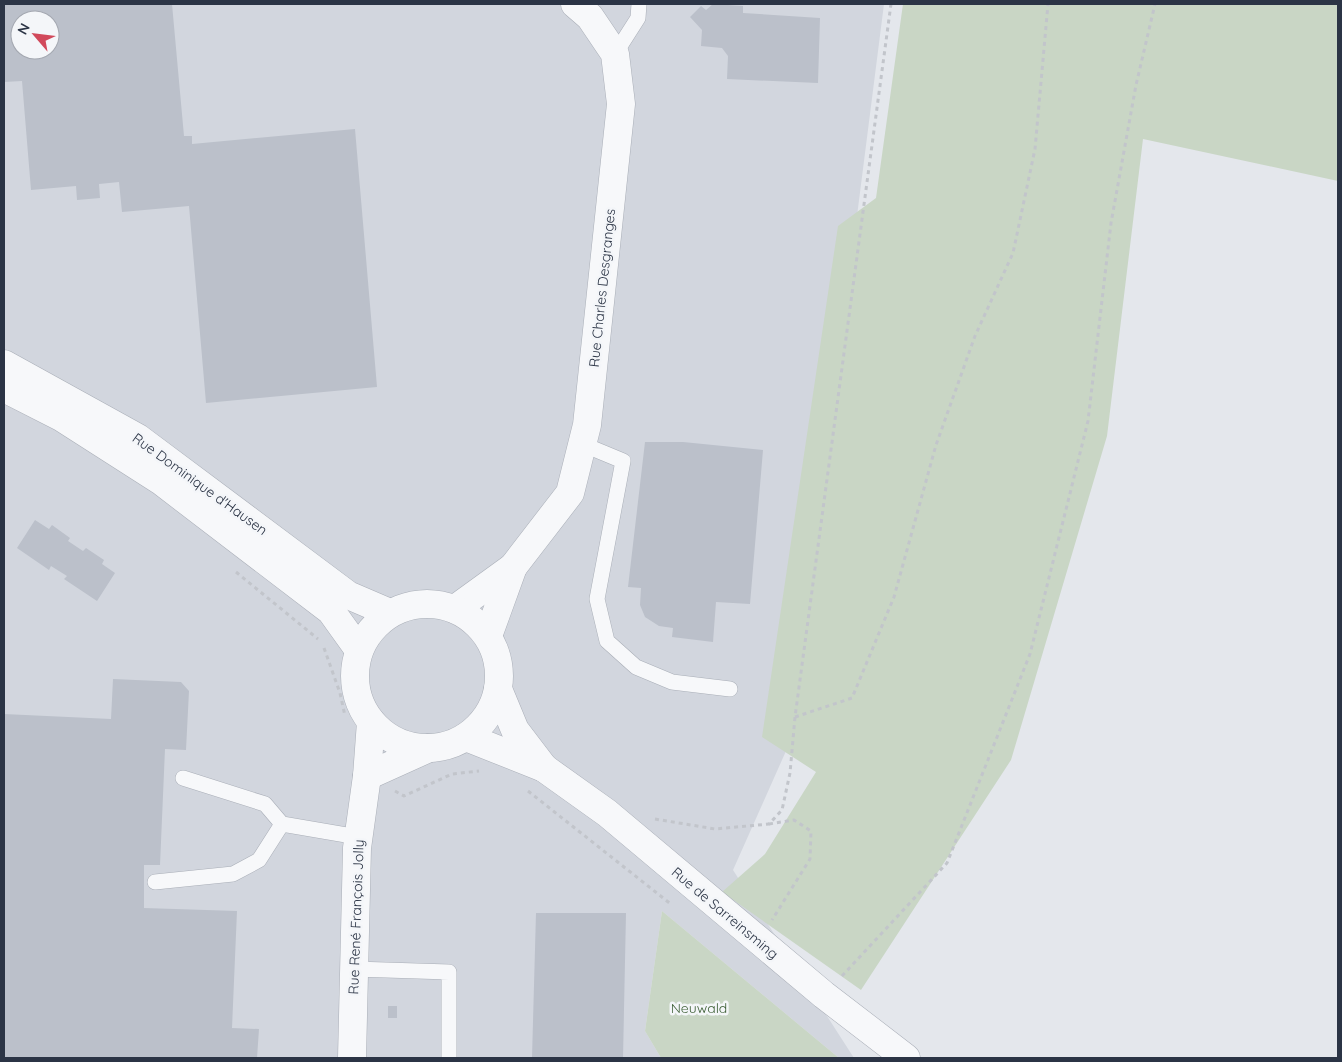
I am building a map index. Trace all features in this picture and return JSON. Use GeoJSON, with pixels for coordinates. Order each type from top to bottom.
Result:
{"type":"FeatureCollection","features":[{"type":"Feature","properties":{"kind":"street","name":"Rue Charles Desgranges"},"geometry":{"type":"LineString","coordinates":[[455,609],[513,567],[570,494],[587,425],[621,104],[615,54],[590,17],[575,4]]}},
{"type":"Feature","properties":{"kind":"street","name":"Rue Dominique d'Hausen"},"geometry":{"type":"LineString","coordinates":[[4,364],[138,438],[348,596],[390,613]]}},
{"type":"Feature","properties":{"kind":"street","name":"Rue Dominique d'Hausen"},"geometry":{"type":"LineString","coordinates":[[4,388],[62,417],[161,481],[331,611],[359,650]]}},
{"type":"Feature","properties":{"kind":"street","name":"Rue Charles Desgranges"},"geometry":{"type":"LineString","coordinates":[[488,636],[513,567]]}},
{"type":"Feature","properties":{"kind":"street"},"geometry":{"type":"LineString","coordinates":[[368,776],[429,748],[448,745],[466,737],[481,724],[492,708],[498,689],[500,671],[496,652],[488,636],[474,619],[455,609],[434,603],[411,605],[390,613],[372,629],[359,650],[355,668],[356,688],[361,706],[371,722],[387,736],[401,742],[429,748]]}},
{"type":"Feature","properties":{"kind":"street","name":"Rue de Sarreinsming"},"geometry":{"type":"LineString","coordinates":[[498,689],[515,730],[544,768]]}},
{"type":"Feature","properties":{"kind":"street","name":"Rue René François Jolly"},"geometry":{"type":"LineString","coordinates":[[352,1058],[358,837],[368,776],[371,722]]}},
{"type":"Feature","properties":{"kind":"street","name":"Rue de Sarreinsming"},"geometry":{"type":"LineString","coordinates":[[466,737],[544,768],[607,813],[824,995],[906,1058]]}},
{"type":"Feature","properties":{"kind":"lane"},"geometry":{"type":"LineString","coordinates":[[615,54],[638,18],[639,4]]}},
{"type":"Feature","properties":{"kind":"lane"},"geometry":{"type":"LineString","coordinates":[[582,444],[623,461],[597,599],[607,641],[636,667],[672,682],[730,689]]}},
{"type":"Feature","properties":{"kind":"lane"},"geometry":{"type":"LineString","coordinates":[[183,778],[264,804],[282,824],[358,837]]}},
{"type":"Feature","properties":{"kind":"lane"},"geometry":{"type":"LineString","coordinates":[[156,882],[233,874],[259,860],[282,824]]}},
{"type":"Feature","properties":{"kind":"lane"},"geometry":{"type":"LineString","coordinates":[[354,969],[449,972],[449,1058]]}},
{"type":"Feature","properties":{"kind":"path"},"geometry":{"type":"LineString","coordinates":[[769,824],[782,810],[788,783],[795,716],[891,4]]}},
{"type":"Feature","properties":{"kind":"path"},"geometry":{"type":"LineString","coordinates":[[795,716],[852,698],[894,597],[936,445],[975,336],[1012,253],[1035,149],[1048,4]]}},
{"type":"Feature","properties":{"kind":"path"},"geometry":{"type":"LineString","coordinates":[[824,995],[947,863],[1030,654],[1088,421],[1111,223],[1136,85],[1155,4]]}},
{"type":"Feature","properties":{"kind":"path"},"geometry":{"type":"LineString","coordinates":[[653,819],[714,829],[794,820],[812,831],[810,859],[760,942]]}},
{"type":"Feature","properties":{"kind":"shaded area"},"geometry":{"type":"Polygon","coordinates":[[[4,4],[884,4],[790,742],[733,870],[854,1058],[839,1058],[662,911],[645,1031],[661,1058],[4,1058],[4,4]]]}},
{"type":"Feature","properties":{"kind":"green space"},"geometry":{"type":"Polygon","coordinates":[[[903,4],[1338,4],[1338,181],[1143,139],[1107,436],[1011,760],[861,990],[722,892],[765,854],[816,772],[762,737],[838,226],[876,198],[903,4]]]}},
{"type":"Feature","properties":{"kind":"green space","name":"Neuwald"},"geometry":{"type":"Polygon","coordinates":[[[662,911],[839,1058],[661,1058],[645,1031],[662,911]]]}},
{"type":"Feature","properties":{"kind":"building"},"geometry":{"type":"Polygon","coordinates":[[[4,4],[172,4],[184,136],[192,136],[192,144],[355,129],[377,387],[206,403],[189,206],[122,212],[119,182],[99,184],[100,198],[77,200],[76,186],[31,190],[22,81],[4,82],[4,4]]]}},
{"type":"Feature","properties":{"kind":"building"},"geometry":{"type":"Polygon","coordinates":[[[713,4],[743,6],[743,13],[820,18],[818,83],[727,79],[728,56],[722,48],[701,46],[702,30],[690,17],[701,6],[706,10],[713,4]]]}},
{"type":"Feature","properties":{"kind":"building"},"geometry":{"type":"Polygon","coordinates":[[[645,442],[683,442],[763,450],[750,604],[716,602],[713,642],[672,637],[673,628],[659,626],[645,617],[640,605],[641,588],[628,587],[645,442]]]}},
{"type":"Feature","properties":{"kind":"building"},"geometry":{"type":"Polygon","coordinates":[[[35,520],[49,529],[52,525],[70,538],[68,541],[83,551],[86,548],[104,560],[102,564],[115,573],[97,601],[64,579],[67,576],[51,566],[49,570],[17,548],[35,520]]]}},
{"type":"Feature","properties":{"kind":"building"},"geometry":{"type":"Polygon","coordinates":[[[113,679],[181,682],[189,691],[186,750],[165,749],[160,865],[144,865],[144,908],[237,911],[232,1028],[259,1029],[257,1058],[4,1058],[4,714],[111,719],[113,679]]]}},
{"type":"Feature","properties":{"kind":"building"},"geometry":{"type":"Polygon","coordinates":[[[536,913],[626,913],[623,1058],[532,1058],[536,913]]]}},
{"type":"Feature","properties":{"kind":"building"},"geometry":{"type":"Polygon","coordinates":[[[388,1006],[397,1006],[397,1018],[388,1018],[388,1006]]]}}]}
